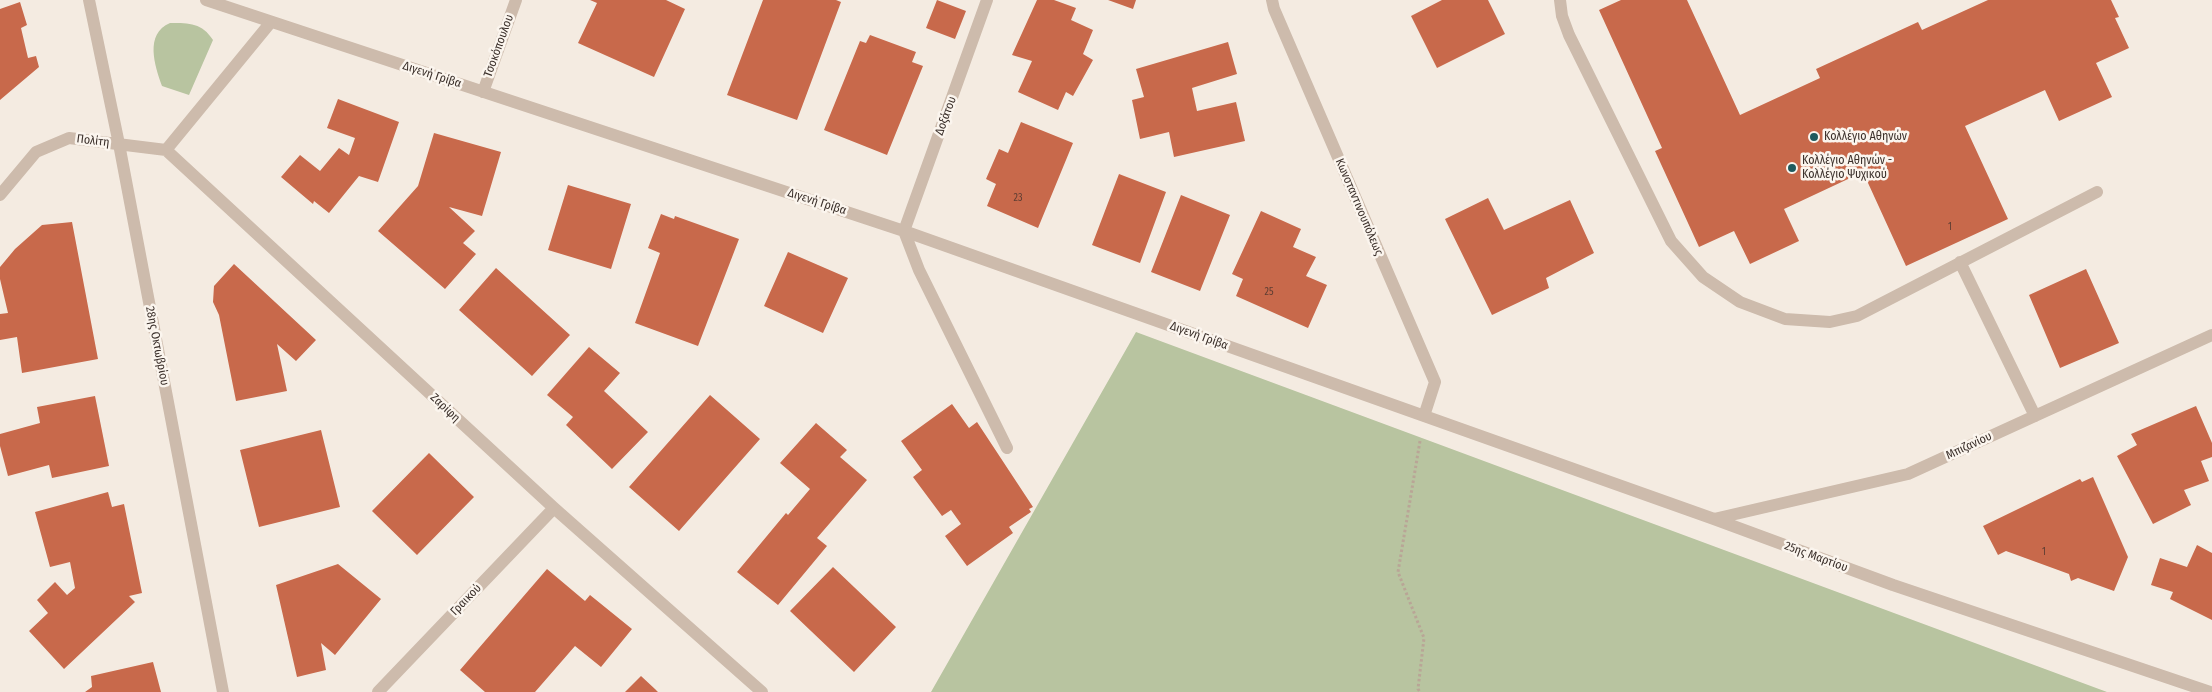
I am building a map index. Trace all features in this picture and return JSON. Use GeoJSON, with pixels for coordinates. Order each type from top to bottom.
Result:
{"type":"FeatureCollection","features":[{"type":"Feature","properties":{"kind":"street","name":"28ης Οκτωβρίου"},"geometry":{"type":"LineString","coordinates":[[89,0],[119,144],[223,692]]}},
{"type":"Feature","properties":{"kind":"street","name":"Διγενή Γρίβα"},"geometry":{"type":"LineString","coordinates":[[206,0],[904,231],[1424,416]]}},
{"type":"Feature","properties":{"kind":"street","name":"Τσοκόπουλου"},"geometry":{"type":"LineString","coordinates":[[483,92],[516,0]]}},
{"type":"Feature","properties":{"kind":"street","name":"Δοξάτου"},"geometry":{"type":"LineString","coordinates":[[904,231],[987,0]]}},
{"type":"Feature","properties":{"kind":"street","name":"Κωνσταντινουπόλεως"},"geometry":{"type":"LineString","coordinates":[[1272,0],[1278,18],[1435,382],[1424,416]]}},
{"type":"Feature","properties":{"kind":"street"},"geometry":{"type":"LineString","coordinates":[[1560,0],[1562,16],[1569,35],[1670,241],[1703,277],[1740,302],[1785,320],[1830,322],[1857,316],[2097,192]]}},
{"type":"Feature","properties":{"kind":"street"},"geometry":{"type":"LineString","coordinates":[[119,144],[166,150],[271,22]]}},
{"type":"Feature","properties":{"kind":"street","name":"Πολίτη"},"geometry":{"type":"LineString","coordinates":[[0,195],[36,152],[69,138],[119,144]]}},
{"type":"Feature","properties":{"kind":"street","name":"Ζαρίφη"},"geometry":{"type":"LineString","coordinates":[[166,150],[554,508],[762,692]]}},
{"type":"Feature","properties":{"kind":"street"},"geometry":{"type":"LineString","coordinates":[[904,231],[919,270],[1007,448]]}},
{"type":"Feature","properties":{"kind":"street"},"geometry":{"type":"LineString","coordinates":[[1960,262],[2035,416]]}},
{"type":"Feature","properties":{"kind":"street","name":"Μπιζανίου"},"geometry":{"type":"LineString","coordinates":[[1714,519],[1908,474],[2212,335]]}},
{"type":"Feature","properties":{"kind":"street","name":"25ης Μαρτίου"},"geometry":{"type":"LineString","coordinates":[[1424,416],[1893,585],[2210,692]]}},
{"type":"Feature","properties":{"kind":"street","name":"Γραικού"},"geometry":{"type":"LineString","coordinates":[[378,692],[554,508]]}},
{"type":"Feature","properties":{"kind":"path"},"geometry":{"type":"LineString","coordinates":[[1420,692],[1418,689],[1424,638],[1398,572],[1424,416]]}},
{"type":"Feature","properties":{"kind":"green space"},"geometry":{"type":"Polygon","coordinates":[[[170,23],[195,25],[209,34],[213,40],[189,95],[162,86],[157,69],[154,42],[162,28],[170,23]]]}},
{"type":"Feature","properties":{"kind":"green space"},"geometry":{"type":"Polygon","coordinates":[[[1136,332],[2107,692],[931,692],[1136,332]]]}},
{"type":"Feature","properties":{"kind":"building"},"geometry":{"type":"Polygon","coordinates":[[[590,0],[666,0],[685,9],[654,77],[578,43],[597,3],[590,0]]]}},
{"type":"Feature","properties":{"kind":"building"},"geometry":{"type":"Polygon","coordinates":[[[763,0],[836,0],[841,2],[797,120],[727,95],[763,0]]]}},
{"type":"Feature","properties":{"kind":"building"},"geometry":{"type":"Polygon","coordinates":[[[937,0],[966,11],[955,39],[926,28],[937,0]]]}},
{"type":"Feature","properties":{"kind":"building"},"geometry":{"type":"Polygon","coordinates":[[[1037,0],[1054,0],[1076,8],[1071,20],[1093,30],[1083,54],[1093,60],[1073,96],[1066,92],[1058,110],[1018,92],[1032,61],[1012,55],[1037,0]]]}},
{"type":"Feature","properties":{"kind":"building"},"geometry":{"type":"Polygon","coordinates":[[[1108,0],[1136,0],[1133,9],[1108,0]]]}},
{"type":"Feature","properties":{"kind":"building"},"geometry":{"type":"Polygon","coordinates":[[[1442,0],[1488,0],[1505,34],[1437,68],[1411,16],[1442,0]]]}},
{"type":"Feature","properties":{"kind":"building","name":"Κολλέγιο Αθηνών"},"geometry":{"type":"Polygon","coordinates":[[[1621,0],[1687,0],[1740,115],[1820,78],[1816,69],[1918,22],[1922,30],[1988,0],[2111,0],[2119,17],[2115,18],[2129,48],[2096,63],[2112,97],[2059,121],[2045,90],[1965,126],[2008,219],[1906,266],[1863,172],[1784,209],[1799,241],[1750,264],[1734,231],[1699,247],[1655,151],[1662,148],[1599,10],[1621,0]]]}},
{"type":"Feature","properties":{"kind":"building"},"geometry":{"type":"Polygon","coordinates":[[[20,2],[27,25],[21,28],[28,58],[36,56],[39,67],[0,100],[0,9],[20,2]]]}},
{"type":"Feature","properties":{"kind":"building"},"geometry":{"type":"Polygon","coordinates":[[[870,35],[916,52],[912,62],[923,66],[887,155],[824,130],[860,41],[866,43],[870,35]]]}},
{"type":"Feature","properties":{"kind":"building"},"geometry":{"type":"Polygon","coordinates":[[[1228,42],[1237,74],[1192,88],[1197,111],[1236,102],[1245,141],[1174,157],[1169,132],[1140,139],[1132,100],[1144,97],[1136,69],[1228,42]]]}},
{"type":"Feature","properties":{"kind":"building"},"geometry":{"type":"Polygon","coordinates":[[[338,99],[399,122],[378,182],[359,176],[329,213],[314,201],[313,204],[281,177],[300,155],[320,171],[339,148],[349,155],[355,138],[327,128],[338,99]]]}},
{"type":"Feature","properties":{"kind":"building"},"geometry":{"type":"Polygon","coordinates":[[[1021,122],[1073,143],[1038,228],[987,206],[996,184],[986,179],[999,149],[1008,153],[1021,122]]]}},
{"type":"Feature","properties":{"kind":"building"},"geometry":{"type":"Polygon","coordinates":[[[434,133],[501,152],[482,216],[449,207],[475,231],[463,243],[476,254],[445,289],[378,231],[418,186],[434,133]]]}},
{"type":"Feature","properties":{"kind":"building"},"geometry":{"type":"Polygon","coordinates":[[[1119,174],[1166,192],[1140,263],[1092,245],[1119,174]]]}},
{"type":"Feature","properties":{"kind":"building"},"geometry":{"type":"Polygon","coordinates":[[[568,185],[631,204],[611,269],[548,250],[568,185]]]}},
{"type":"Feature","properties":{"kind":"building"},"geometry":{"type":"Polygon","coordinates":[[[1181,195],[1230,215],[1200,291],[1151,272],[1181,195]]]}},
{"type":"Feature","properties":{"kind":"building"},"geometry":{"type":"Polygon","coordinates":[[[1488,198],[1504,230],[1570,200],[1594,253],[1546,278],[1549,288],[1492,315],[1445,219],[1488,198]]]}},
{"type":"Feature","properties":{"kind":"building"},"geometry":{"type":"Polygon","coordinates":[[[1261,211],[1301,229],[1293,247],[1316,257],[1306,276],[1327,285],[1308,328],[1236,296],[1243,279],[1232,274],[1261,211]]]}},
{"type":"Feature","properties":{"kind":"building"},"geometry":{"type":"Polygon","coordinates":[[[661,214],[674,219],[675,216],[739,239],[698,346],[635,323],[660,253],[648,248],[661,214]]]}},
{"type":"Feature","properties":{"kind":"building"},"geometry":{"type":"Polygon","coordinates":[[[72,222],[98,359],[22,373],[17,337],[0,340],[0,314],[8,313],[0,279],[0,267],[15,249],[42,225],[72,222]]]}},
{"type":"Feature","properties":{"kind":"building"},"geometry":{"type":"Polygon","coordinates":[[[788,252],[848,278],[823,333],[764,306],[788,252]]]}},
{"type":"Feature","properties":{"kind":"building"},"geometry":{"type":"Polygon","coordinates":[[[234,264],[316,340],[296,361],[277,344],[287,391],[236,401],[219,315],[213,302],[214,286],[234,264]]]}},
{"type":"Feature","properties":{"kind":"building"},"geometry":{"type":"Polygon","coordinates":[[[496,268],[570,335],[532,376],[459,310],[496,268]]]}},
{"type":"Feature","properties":{"kind":"building"},"geometry":{"type":"Polygon","coordinates":[[[2086,269],[2119,343],[2060,368],[2029,295],[2086,269]]]}},
{"type":"Feature","properties":{"kind":"building"},"geometry":{"type":"Polygon","coordinates":[[[589,347],[620,373],[604,391],[648,432],[612,469],[566,425],[573,417],[547,395],[589,347]]]}},
{"type":"Feature","properties":{"kind":"building"},"geometry":{"type":"Polygon","coordinates":[[[710,395],[760,439],[679,531],[629,487],[710,395]]]}},
{"type":"Feature","properties":{"kind":"building"},"geometry":{"type":"Polygon","coordinates":[[[95,396],[109,466],[52,478],[49,465],[8,476],[0,446],[0,434],[40,423],[37,407],[95,396]]]}},
{"type":"Feature","properties":{"kind":"building"},"geometry":{"type":"Polygon","coordinates":[[[952,404],[969,428],[977,422],[1033,507],[1029,509],[1031,512],[1009,527],[1013,533],[967,566],[945,536],[961,524],[951,510],[942,516],[913,477],[922,470],[901,441],[952,404]]]}},
{"type":"Feature","properties":{"kind":"building"},"geometry":{"type":"Polygon","coordinates":[[[2196,406],[2212,443],[2212,457],[2201,461],[2209,481],[2184,490],[2191,505],[2153,524],[2117,456],[2137,445],[2131,434],[2196,406]]]}},
{"type":"Feature","properties":{"kind":"building"},"geometry":{"type":"Polygon","coordinates":[[[816,423],[847,450],[840,457],[867,480],[817,538],[827,546],[778,605],[737,572],[786,513],[788,515],[810,489],[780,463],[816,423]]]}},
{"type":"Feature","properties":{"kind":"building"},"geometry":{"type":"Polygon","coordinates":[[[321,430],[340,507],[259,527],[240,450],[321,430]]]}},
{"type":"Feature","properties":{"kind":"building"},"geometry":{"type":"Polygon","coordinates":[[[429,453],[474,497],[417,555],[372,511],[429,453]]]}},
{"type":"Feature","properties":{"kind":"building"},"geometry":{"type":"Polygon","coordinates":[[[2093,477],[2128,557],[2114,591],[2078,578],[2071,581],[2069,574],[2006,551],[1998,555],[1983,526],[2080,479],[2082,482],[2093,477]]]}},
{"type":"Feature","properties":{"kind":"building"},"geometry":{"type":"Polygon","coordinates":[[[108,492],[112,507],[124,504],[142,593],[129,596],[135,602],[64,669],[29,631],[48,613],[37,600],[55,582],[67,595],[75,588],[70,562],[50,567],[35,512],[108,492]]]}},
{"type":"Feature","properties":{"kind":"building"},"geometry":{"type":"Polygon","coordinates":[[[2197,545],[2212,553],[2212,620],[2170,599],[2173,592],[2151,585],[2160,558],[2187,567],[2197,545]]]}},
{"type":"Feature","properties":{"kind":"building"},"geometry":{"type":"Polygon","coordinates":[[[338,564],[381,599],[335,655],[321,643],[326,670],[297,677],[276,585],[338,564]]]}},
{"type":"Feature","properties":{"kind":"building"},"geometry":{"type":"Polygon","coordinates":[[[833,567],[896,627],[854,672],[790,611],[833,567]]]}},
{"type":"Feature","properties":{"kind":"building"},"geometry":{"type":"Polygon","coordinates":[[[547,569],[585,601],[590,595],[632,629],[601,667],[575,646],[535,692],[485,692],[460,670],[547,569]]]}},
{"type":"Feature","properties":{"kind":"building"},"geometry":{"type":"Polygon","coordinates":[[[153,662],[161,692],[85,692],[92,687],[91,676],[153,662]]]}},
{"type":"Feature","properties":{"kind":"building"},"geometry":{"type":"Polygon","coordinates":[[[641,676],[655,689],[658,692],[625,692],[641,676]]]}},
{"type":"Feature","properties":{"kind":"place","name":"Κολλέγιο Αθηνών"},"geometry":{"type":"Point","coordinates":[1814,137]}},
{"type":"Feature","properties":{"kind":"place","name":"Κολλέγιο Αθηνών - Κολλέγιο Ψυχικού"},"geometry":{"type":"Point","coordinates":[1792,168]}}]}
